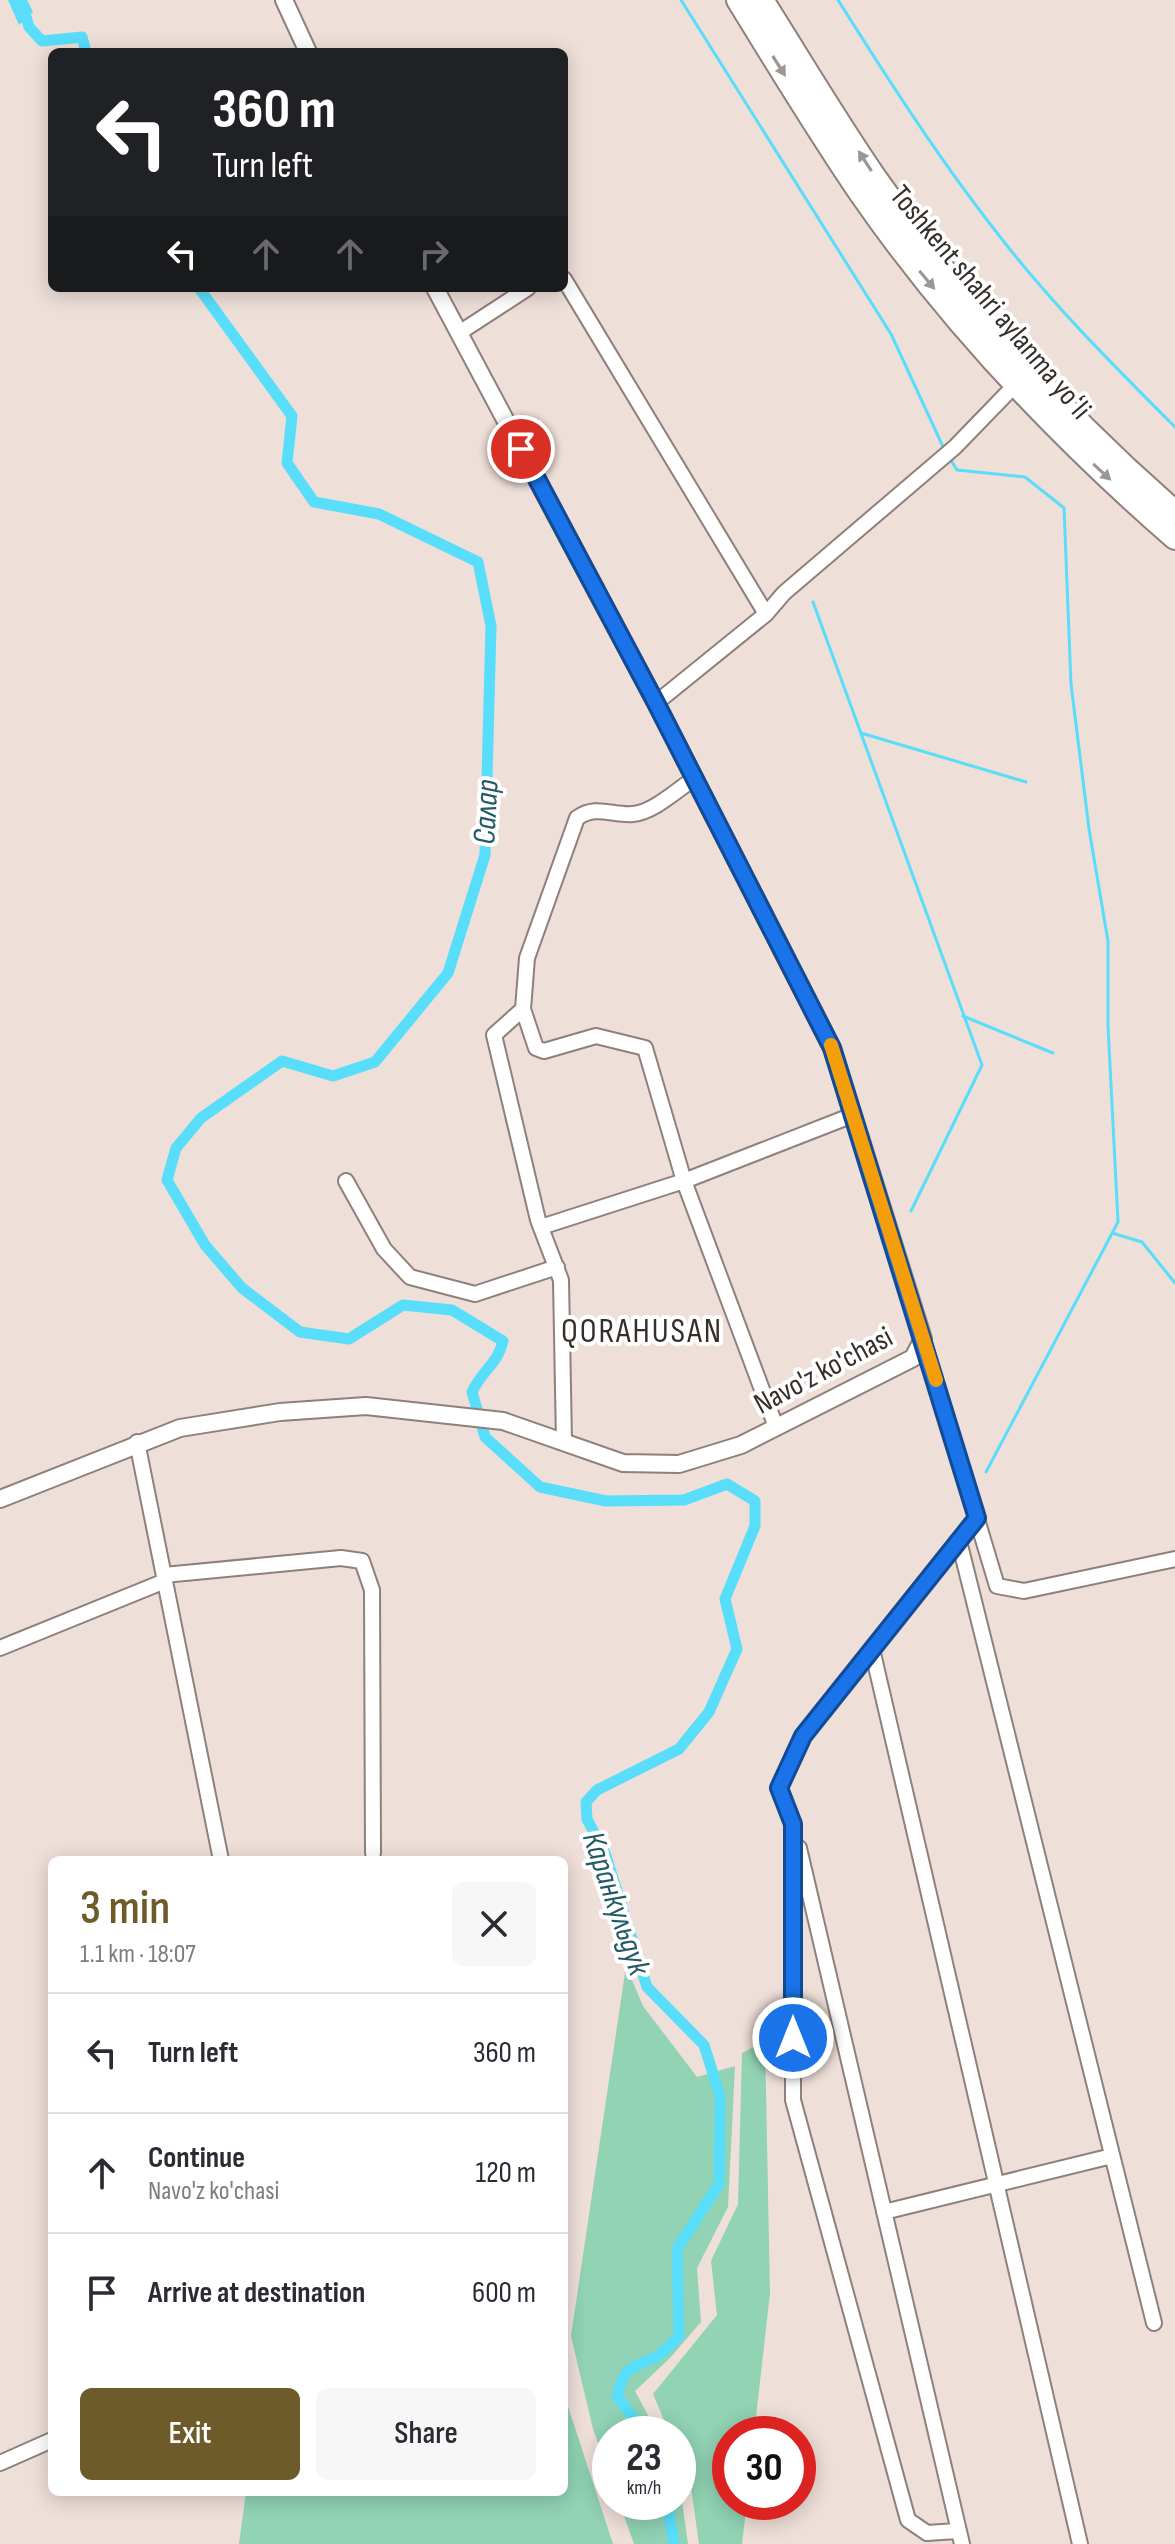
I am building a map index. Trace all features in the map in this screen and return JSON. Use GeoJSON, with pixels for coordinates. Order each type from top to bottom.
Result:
{"type":"FeatureCollection","features":[{"type":"Feature","properties":{"kind":"highway","name":"Toshkent shahri aylanma yoʻli"},"geometry":{"type":"LineString","coordinates":[[738,0],[863,197],[920,272],[1016,384],[1085,457],[1175,538]]}},
{"type":"Feature","properties":{"kind":"highway","name":"Toshkent shahri aylanma yoʻli"},"geometry":{"type":"LineString","coordinates":[[762,0],[877,180],[926,246],[1063,406],[1175,512]]}},
{"type":"Feature","properties":{"kind":"street"},"geometry":{"type":"LineString","coordinates":[[284,0],[306,48]]}},
{"type":"Feature","properties":{"kind":"street"},"geometry":{"type":"LineString","coordinates":[[568,286],[766,614]]}},
{"type":"Feature","properties":{"kind":"street","name":"Navo'z ko'chasi"},"geometry":{"type":"LineString","coordinates":[[0,1499],[137,1442],[222,1419],[366,1406],[503,1421],[623,1463],[679,1464],[741,1445],[913,1358],[923,1339],[832,1048],[656,703],[437,292]]}},
{"type":"Feature","properties":{"kind":"street"},"geometry":{"type":"LineString","coordinates":[[459,333],[522,292]]}},
{"type":"Feature","properties":{"kind":"street"},"geometry":{"type":"LineString","coordinates":[[656,703],[766,614],[784,593],[955,447],[1016,384]]}},
{"type":"Feature","properties":{"kind":"street"},"geometry":{"type":"LineString","coordinates":[[695,778],[644,811],[633,814],[598,810],[577,818],[527,958],[523,1009],[536,1048],[544,1051],[596,1036],[645,1048],[684,1181],[776,1427]]}},
{"type":"Feature","properties":{"kind":"street"},"geometry":{"type":"LineString","coordinates":[[523,1009],[498,1029],[495,1043],[541,1227],[561,1280],[564,1442]]}},
{"type":"Feature","properties":{"kind":"street"},"geometry":{"type":"LineString","coordinates":[[541,1227],[684,1181],[853,1115]]}},
{"type":"Feature","properties":{"kind":"street"},"geometry":{"type":"LineString","coordinates":[[346,1181],[384,1249],[410,1277],[475,1294],[557,1267]]}},
{"type":"Feature","properties":{"kind":"street"},"geometry":{"type":"LineString","coordinates":[[923,1339],[997,1586],[1024,1591],[1175,1559]]}},
{"type":"Feature","properties":{"kind":"street"},"geometry":{"type":"LineString","coordinates":[[913,1358],[932,1369]]}},
{"type":"Feature","properties":{"kind":"street"},"geometry":{"type":"LineString","coordinates":[[137,1442],[220,1856]]}},
{"type":"Feature","properties":{"kind":"street"},"geometry":{"type":"LineString","coordinates":[[793,1824],[793,2100],[908,2520],[927,2533],[960,2538],[793,1824],[779,1788],[803,1736],[977,1518]]}},
{"type":"Feature","properties":{"kind":"street"},"geometry":{"type":"LineString","coordinates":[[959,1541],[1154,2323]]}},
{"type":"Feature","properties":{"kind":"street"},"geometry":{"type":"LineString","coordinates":[[0,1648],[165,1578],[341,1558],[362,1561],[372,1590],[373,1853]]}},
{"type":"Feature","properties":{"kind":"street"},"geometry":{"type":"LineString","coordinates":[[872,1649],[1080,2544]]}},
{"type":"Feature","properties":{"kind":"street"},"geometry":{"type":"LineString","coordinates":[[884,2212],[1112,2156]]}},
{"type":"Feature","properties":{"kind":"street"},"geometry":{"type":"LineString","coordinates":[[2,2459],[48,2442]]}},
{"type":"Feature","properties":{"kind":"green space"},"geometry":{"type":"Polygon","coordinates":[[[626,1966],[643,2006],[697,2077],[735,2066],[728,2207],[697,2268],[701,2322],[670,2358],[635,2391],[648,2416],[592,2416],[592,2425],[571,2336],[626,1966]]]}},
{"type":"Feature","properties":{"kind":"green space"},"geometry":{"type":"Polygon","coordinates":[[[765,2041],[770,2293],[756,2416],[712,2416],[712,2520],[745,2520],[742,2544],[699,2544],[696,2520],[696,2416],[662,2416],[653,2394],[717,2315],[711,2261],[738,2204],[742,2053],[765,2041]]]}},
{"type":"Feature","properties":{"kind":"green space"},"geometry":{"type":"Polygon","coordinates":[[[568,2406],[592,2480],[592,2520],[605,2520],[613,2544],[239,2544],[245,2496],[568,2496],[568,2406]]]}},
{"type":"Feature","properties":{"kind":"green space"},"geometry":{"type":"Polygon","coordinates":[[[625,2520],[685,2520],[688,2544],[634,2544],[625,2520]]]}},
{"type":"Feature","properties":{"kind":"water"},"geometry":{"type":"Polygon","coordinates":[[[8,0],[27,0],[33,12],[19,25],[8,0]]]}},
{"type":"Feature","properties":{"kind":"waterway","name":"Салар"},"geometry":{"type":"LineString","coordinates":[[21,0],[29,27],[42,41],[82,37],[85,48]]}},
{"type":"Feature","properties":{"kind":"waterway"},"geometry":{"type":"LineString","coordinates":[[681,0],[891,334],[945,451]]}},
{"type":"Feature","properties":{"kind":"waterway"},"geometry":{"type":"LineString","coordinates":[[838,0],[937,151],[1001,238],[1063,311],[1175,427]]}},
{"type":"Feature","properties":{"kind":"waterway","name":"Каранкульдук"},"geometry":{"type":"LineString","coordinates":[[202,292],[292,416],[287,463],[314,502],[379,514],[478,562],[491,626],[485,855],[448,973],[375,1062],[333,1076],[282,1061],[201,1118],[176,1148],[167,1180],[205,1245],[242,1288],[300,1332],[349,1339],[403,1305],[452,1310],[503,1341],[497,1356],[472,1392],[485,1437],[540,1487],[606,1501],[684,1500],[727,1484],[755,1501],[755,1526],[725,1599],[737,1649],[709,1712],[679,1749],[597,1790],[586,1802],[587,1819],[605,1853],[647,1987],[704,2045],[720,2096],[719,2184],[677,2249],[679,2336],[657,2356],[629,2370],[622,2379],[617,2396],[632,2416]]}},
{"type":"Feature","properties":{"kind":"waterway"},"geometry":{"type":"LineString","coordinates":[[949,457],[957,470],[1025,477],[1064,508],[1071,684],[1089,829],[1108,941],[1108,1026],[1118,1222],[986,1472]]}},
{"type":"Feature","properties":{"kind":"waterway"},"geometry":{"type":"LineString","coordinates":[[813,602],[982,1065],[911,1211]]}},
{"type":"Feature","properties":{"kind":"waterway"},"geometry":{"type":"LineString","coordinates":[[861,733],[1026,782]]}},
{"type":"Feature","properties":{"kind":"waterway"},"geometry":{"type":"LineString","coordinates":[[963,1016],[1053,1053]]}},
{"type":"Feature","properties":{"kind":"waterway"},"geometry":{"type":"LineString","coordinates":[[1112,1233],[1142,1242],[1175,1283]]}},
{"type":"Feature","properties":{"kind":"waterway","name":"Каранкульдук"},"geometry":{"type":"LineString","coordinates":[[670,2520],[674,2544]]}},
{"type":"Feature","properties":{"kind":"slow traffic"},"geometry":{"type":"LineString","coordinates":[[831,1045],[936,1380]]}},
{"type":"Feature","properties":{"kind":"district","name":"QORAHUSAN"},"geometry":{"type":"Point","coordinates":[642,1330]}},
{"type":"Feature","properties":{"kind":"route"},"geometry":{"type":"LineString","coordinates":[[521,449],[656,703],[832,1048],[977,1518],[803,1736],[779,1788],[793,1824],[793,2038]]}}]}
